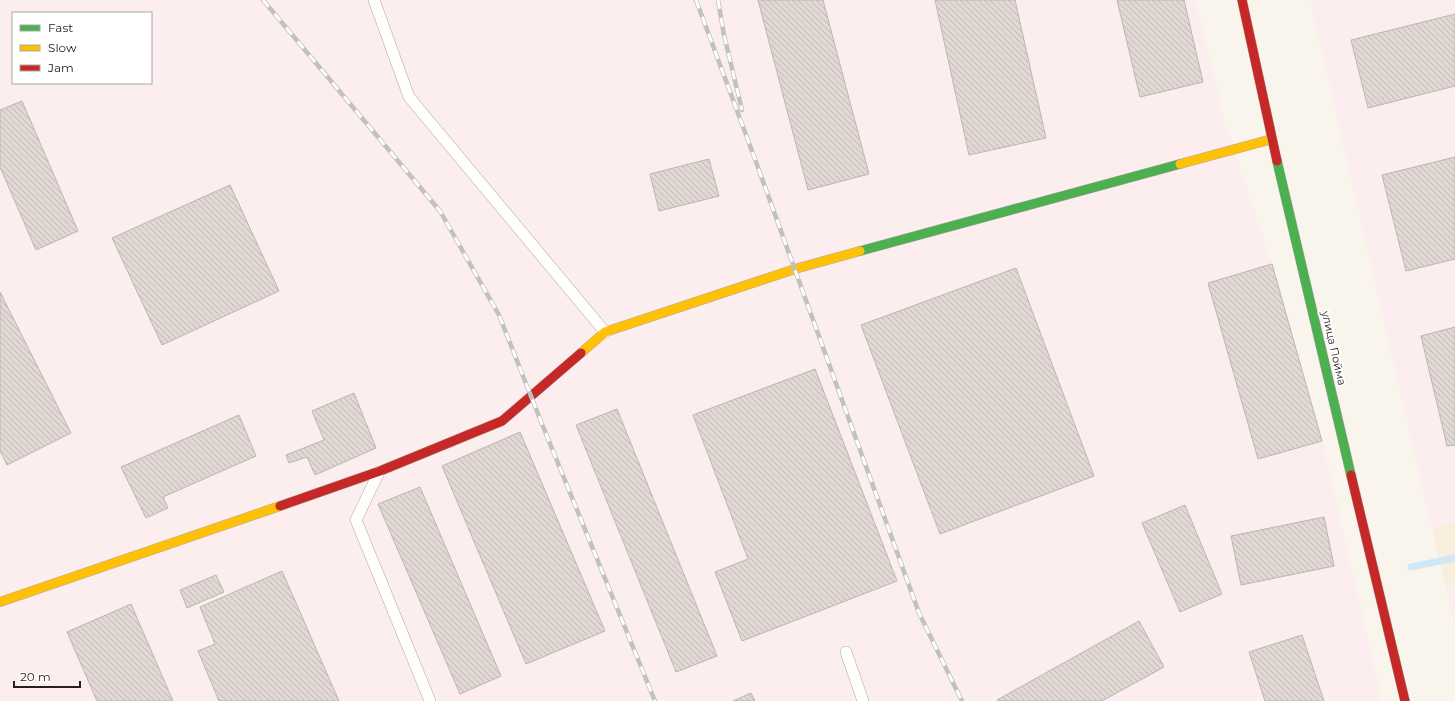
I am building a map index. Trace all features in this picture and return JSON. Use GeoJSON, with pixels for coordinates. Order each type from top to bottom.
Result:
{"type":"FeatureCollection","features":[{"type":"Feature","properties":{"kind":"street","name":"улица Пойма"},"geometry":{"type":"LineString","coordinates":[[1242,0],[1272,139],[1405,701]]}},
{"type":"Feature","properties":{"kind":"street"},"geometry":{"type":"LineString","coordinates":[[0,602],[380,471],[502,421],[605,332],[795,269],[1272,139]]}},
{"type":"Feature","properties":{"kind":"lane"},"geometry":{"type":"LineString","coordinates":[[374,0],[409,97],[605,332]]}},
{"type":"Feature","properties":{"kind":"lane"},"geometry":{"type":"LineString","coordinates":[[380,471],[356,520],[430,701]]}},
{"type":"Feature","properties":{"kind":"lane"},"geometry":{"type":"LineString","coordinates":[[846,652],[863,701]]}},
{"type":"Feature","properties":{"kind":"shaded area"},"geometry":{"type":"Polygon","coordinates":[[[0,0],[1195,0],[1225,123],[1272,264],[1322,441],[1382,701],[1,701],[0,0]]]}},
{"type":"Feature","properties":{"kind":"shaded area"},"geometry":{"type":"Polygon","coordinates":[[[1310,0],[1455,0],[1455,523],[1432,529],[1310,0]]]}},
{"type":"Feature","properties":{"kind":"shaded area"},"geometry":{"type":"Polygon","coordinates":[[[1455,523],[1455,584],[1446,586],[1432,529],[1455,523]]]}},
{"type":"Feature","properties":{"kind":"shaded area"},"geometry":{"type":"Polygon","coordinates":[[[1455,584],[1455,630],[1446,586],[1455,584]]]}},
{"type":"Feature","properties":{"kind":"building"},"geometry":{"type":"Polygon","coordinates":[[[758,0],[823,0],[869,174],[808,190],[758,0]]]}},
{"type":"Feature","properties":{"kind":"building"},"geometry":{"type":"Polygon","coordinates":[[[935,0],[1015,0],[1046,138],[969,155],[935,0]]]}},
{"type":"Feature","properties":{"kind":"building"},"geometry":{"type":"Polygon","coordinates":[[[1117,0],[1184,0],[1203,82],[1140,97],[1117,0]]]}},
{"type":"Feature","properties":{"kind":"building"},"geometry":{"type":"Polygon","coordinates":[[[1455,14],[1455,86],[1368,108],[1351,40],[1455,14]]]}},
{"type":"Feature","properties":{"kind":"building"},"geometry":{"type":"Polygon","coordinates":[[[22,101],[78,231],[36,250],[0,167],[0,110],[22,101]]]}},
{"type":"Feature","properties":{"kind":"building"},"geometry":{"type":"Polygon","coordinates":[[[1455,157],[1455,259],[1406,271],[1382,175],[1455,157]]]}},
{"type":"Feature","properties":{"kind":"building"},"geometry":{"type":"Polygon","coordinates":[[[709,159],[719,196],[659,211],[650,174],[709,159]]]}},
{"type":"Feature","properties":{"kind":"building"},"geometry":{"type":"Polygon","coordinates":[[[230,185],[279,291],[162,345],[112,238],[230,185]]]}},
{"type":"Feature","properties":{"kind":"building"},"geometry":{"type":"Polygon","coordinates":[[[1272,264],[1322,441],[1258,459],[1208,283],[1272,264]]]}},
{"type":"Feature","properties":{"kind":"building"},"geometry":{"type":"Polygon","coordinates":[[[1016,268],[1094,476],[940,534],[861,325],[1016,268]]]}},
{"type":"Feature","properties":{"kind":"building"},"geometry":{"type":"Polygon","coordinates":[[[0,292],[71,433],[7,465],[0,451],[0,292]]]}},
{"type":"Feature","properties":{"kind":"building"},"geometry":{"type":"Polygon","coordinates":[[[1455,327],[1455,445],[1447,446],[1421,336],[1455,327]]]}},
{"type":"Feature","properties":{"kind":"building"},"geometry":{"type":"Polygon","coordinates":[[[815,369],[897,581],[742,641],[715,572],[748,559],[693,415],[815,369]]]}},
{"type":"Feature","properties":{"kind":"building"},"geometry":{"type":"Polygon","coordinates":[[[354,393],[376,448],[315,475],[307,457],[289,463],[286,455],[324,440],[312,411],[354,393]]]}},
{"type":"Feature","properties":{"kind":"building"},"geometry":{"type":"Polygon","coordinates":[[[617,409],[717,656],[676,672],[576,425],[617,409]]]}},
{"type":"Feature","properties":{"kind":"building"},"geometry":{"type":"Polygon","coordinates":[[[239,415],[256,456],[163,497],[168,508],[146,518],[121,467],[239,415]]]}},
{"type":"Feature","properties":{"kind":"building"},"geometry":{"type":"Polygon","coordinates":[[[520,432],[605,631],[526,664],[442,466],[520,432]]]}},
{"type":"Feature","properties":{"kind":"building"},"geometry":{"type":"Polygon","coordinates":[[[420,487],[501,676],[460,694],[378,504],[420,487]]]}},
{"type":"Feature","properties":{"kind":"building"},"geometry":{"type":"Polygon","coordinates":[[[1185,505],[1222,594],[1180,612],[1142,523],[1185,505]]]}},
{"type":"Feature","properties":{"kind":"building"},"geometry":{"type":"Polygon","coordinates":[[[1324,517],[1334,566],[1241,585],[1231,536],[1324,517]]]}},
{"type":"Feature","properties":{"kind":"building"},"geometry":{"type":"Polygon","coordinates":[[[282,571],[339,701],[219,701],[198,651],[215,644],[200,607],[282,571]]]}},
{"type":"Feature","properties":{"kind":"building"},"geometry":{"type":"Polygon","coordinates":[[[216,575],[224,592],[187,608],[180,590],[216,575]]]}},
{"type":"Feature","properties":{"kind":"building"},"geometry":{"type":"Polygon","coordinates":[[[131,604],[173,701],[97,701],[67,632],[131,604]]]}},
{"type":"Feature","properties":{"kind":"building"},"geometry":{"type":"Polygon","coordinates":[[[1139,621],[1164,667],[1102,701],[997,700],[1139,621]]]}},
{"type":"Feature","properties":{"kind":"building"},"geometry":{"type":"Polygon","coordinates":[[[1302,635],[1324,701],[1265,701],[1249,652],[1302,635]]]}},
{"type":"Feature","properties":{"kind":"building"},"geometry":{"type":"Polygon","coordinates":[[[751,693],[755,701],[733,701],[751,693]]]}},
{"type":"Feature","properties":{"kind":"waterway"},"geometry":{"type":"LineString","coordinates":[[1411,567],[1455,558]]}},
{"type":"Feature","properties":{"kind":"railway"},"geometry":{"type":"LineString","coordinates":[[263,0],[440,211],[499,315],[655,701]]}},
{"type":"Feature","properties":{"kind":"railway"},"geometry":{"type":"LineString","coordinates":[[696,0],[919,613],[962,701]]}},
{"type":"Feature","properties":{"kind":"railway"},"geometry":{"type":"LineString","coordinates":[[718,0],[724,35],[742,110]]}},
{"type":"Feature","properties":{"kind":"traffic: fast"},"geometry":{"type":"LineString","coordinates":[[1277,161],[1351,475]]}},
{"type":"Feature","properties":{"kind":"traffic: fast"},"geometry":{"type":"LineString","coordinates":[[860,251],[1180,164]]}},
{"type":"Feature","properties":{"kind":"traffic: slow"},"geometry":{"type":"LineString","coordinates":[[1180,164],[1272,139]]}},
{"type":"Feature","properties":{"kind":"traffic: slow"},"geometry":{"type":"LineString","coordinates":[[581,353],[605,332],[795,269],[860,251]]}},
{"type":"Feature","properties":{"kind":"traffic: slow"},"geometry":{"type":"LineString","coordinates":[[0,602],[280,506]]}},
{"type":"Feature","properties":{"kind":"traffic: jam"},"geometry":{"type":"LineString","coordinates":[[1242,0],[1277,161]]}},
{"type":"Feature","properties":{"kind":"traffic: jam"},"geometry":{"type":"LineString","coordinates":[[280,506],[380,471],[502,421],[581,353]]}},
{"type":"Feature","properties":{"kind":"traffic: jam"},"geometry":{"type":"LineString","coordinates":[[1351,475],[1405,701]]}}]}
